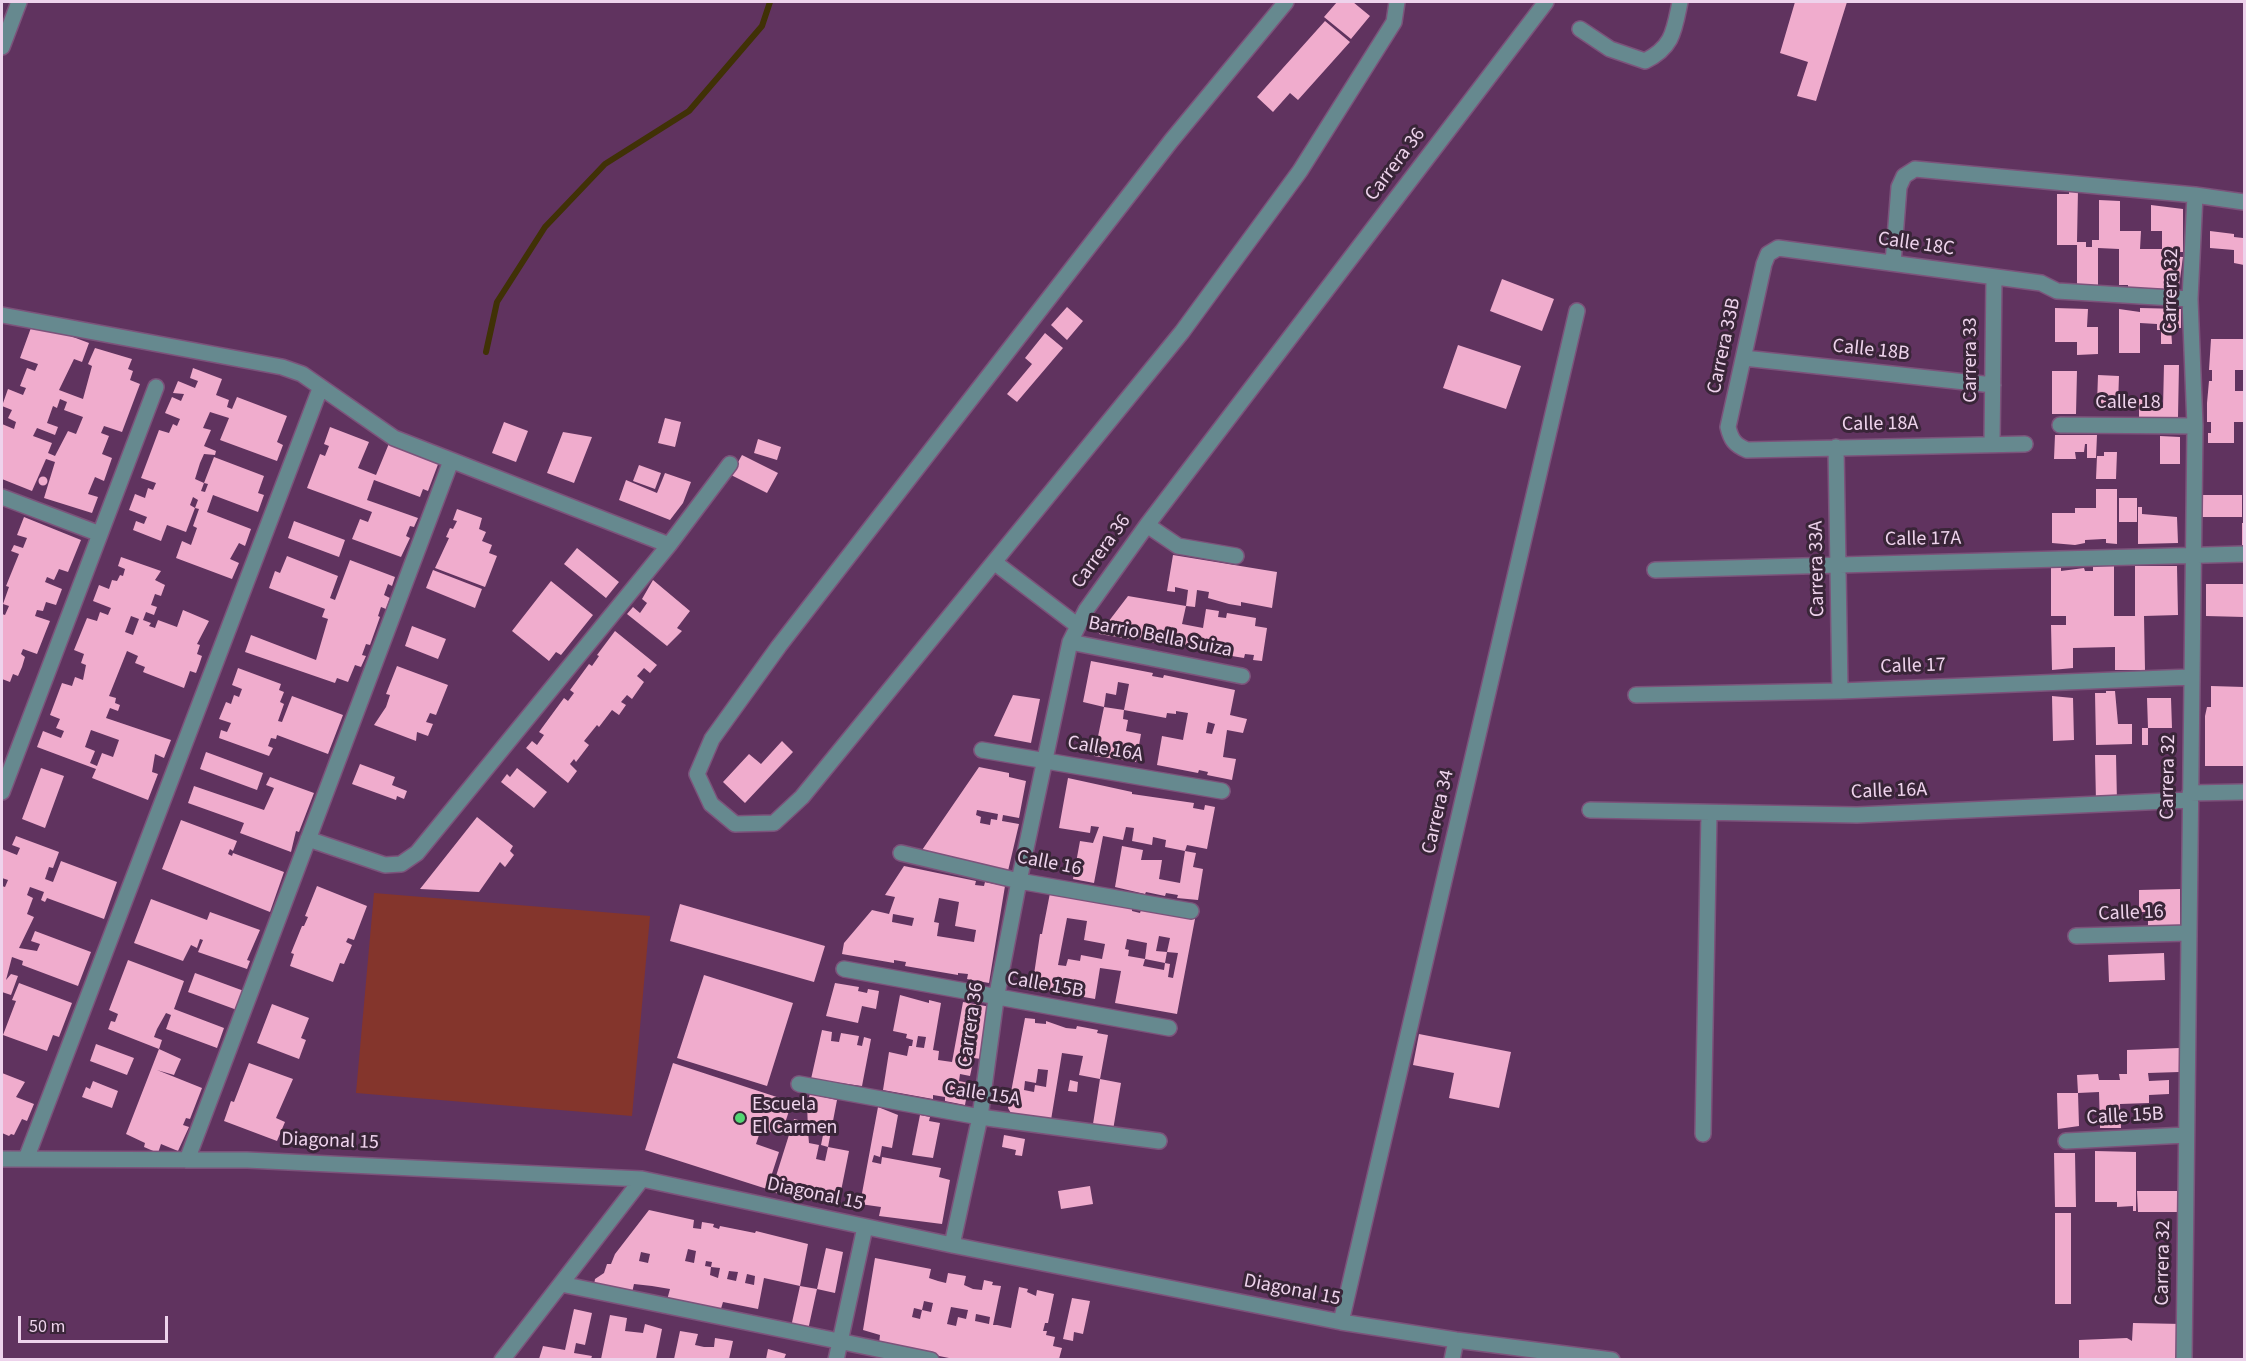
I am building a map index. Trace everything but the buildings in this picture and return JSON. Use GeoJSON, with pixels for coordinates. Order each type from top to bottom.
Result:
{"type":"FeatureCollection","features":[{"type":"Feature","properties":{"kind":"street"},"geometry":{"type":"LineString","coordinates":[[2,48],[19,2]]}},
{"type":"Feature","properties":{"kind":"street"},"geometry":{"type":"LineString","coordinates":[[1286,2],[1171,141],[787,637],[719,729],[697,774],[711,804],[735,824],[774,823],[802,798],[1182,332],[1300,171],[1394,22],[1397,2]]}},
{"type":"Feature","properties":{"kind":"street","name":"Carrera 36"},"geometry":{"type":"LineString","coordinates":[[952,1245],[980,1117],[996,999],[1018,881],[1070,642],[1086,610],[1147,525],[1546,2]]}},
{"type":"Feature","properties":{"kind":"street"},"geometry":{"type":"LineString","coordinates":[[1580,29],[1610,49],[1645,61],[1661,53],[1673,34],[1680,2]]}},
{"type":"Feature","properties":{"kind":"street"},"geometry":{"type":"LineString","coordinates":[[1893,263],[1899,187],[1904,176],[1915,169],[2195,195],[2244,202]]}},
{"type":"Feature","properties":{"kind":"street","name":"Carrera 32"},"geometry":{"type":"LineString","coordinates":[[2184,1359],[2195,426],[2190,299],[2195,195]]}},
{"type":"Feature","properties":{"kind":"street","name":"Calle 18C"},"geometry":{"type":"LineString","coordinates":[[1768,254],[1778,248],[2041,283],[2057,291],[2190,299]]}},
{"type":"Feature","properties":{"kind":"street","name":"Carrera 33B"},"geometry":{"type":"LineString","coordinates":[[1737,446],[1730,437],[1728,427],[1768,254]]}},
{"type":"Feature","properties":{"kind":"street","name":"Carrera 33"},"geometry":{"type":"LineString","coordinates":[[1992,443],[1994,277]]}},
{"type":"Feature","properties":{"kind":"street","name":"Carrera 34"},"geometry":{"type":"LineString","coordinates":[[1341,1322],[1577,311]]}},
{"type":"Feature","properties":{"kind":"street"},"geometry":{"type":"LineString","coordinates":[[2,315],[282,367],[302,374],[394,438],[669,546]]}},
{"type":"Feature","properties":{"kind":"street","name":"Calle 18B"},"geometry":{"type":"LineString","coordinates":[[1744,358],[1993,385]]}},
{"type":"Feature","properties":{"kind":"street"},"geometry":{"type":"LineString","coordinates":[[2,792],[156,387]]}},
{"type":"Feature","properties":{"kind":"street"},"geometry":{"type":"LineString","coordinates":[[26,1159],[320,388]]}},
{"type":"Feature","properties":{"kind":"street","name":"Calle 18"},"geometry":{"type":"LineString","coordinates":[[2060,425],[2195,426]]}},
{"type":"Feature","properties":{"kind":"street","name":"Calle 18A"},"geometry":{"type":"LineString","coordinates":[[1737,446],[1748,450],[2025,444]]}},
{"type":"Feature","properties":{"kind":"street","name":"Carrera 33A"},"geometry":{"type":"LineString","coordinates":[[1836,447],[1840,563],[1840,691]]}},
{"type":"Feature","properties":{"kind":"street"},"geometry":{"type":"LineString","coordinates":[[187,1160],[451,460]]}},
{"type":"Feature","properties":{"kind":"street"},"geometry":{"type":"LineString","coordinates":[[308,838],[385,866],[401,864],[417,853],[669,546],[730,464]]}},
{"type":"Feature","properties":{"kind":"street"},"geometry":{"type":"LineString","coordinates":[[2,497],[100,534]]}},
{"type":"Feature","properties":{"kind":"street"},"geometry":{"type":"LineString","coordinates":[[1147,525],[1178,546],[1236,556]]}},
{"type":"Feature","properties":{"kind":"street"},"geometry":{"type":"LineString","coordinates":[[2193,555],[2244,554]]}},
{"type":"Feature","properties":{"kind":"street","name":"Calle 17A"},"geometry":{"type":"LineString","coordinates":[[1655,570],[1840,563],[2193,555]]}},
{"type":"Feature","properties":{"kind":"street"},"geometry":{"type":"LineString","coordinates":[[994,562],[1078,626]]}},
{"type":"Feature","properties":{"kind":"street","name":"Barrio Bella Suiza"},"geometry":{"type":"LineString","coordinates":[[1070,642],[1242,676]]}},
{"type":"Feature","properties":{"kind":"street","name":"Calle 17"},"geometry":{"type":"LineString","coordinates":[[1636,695],[1840,691],[2191,677]]}},
{"type":"Feature","properties":{"kind":"street","name":"Calle 16A"},"geometry":{"type":"LineString","coordinates":[[982,750],[1222,791]]}},
{"type":"Feature","properties":{"kind":"street","name":"Calle 16A"},"geometry":{"type":"LineString","coordinates":[[1590,810],[1857,815],[2244,792]]}},
{"type":"Feature","properties":{"kind":"street"},"geometry":{"type":"LineString","coordinates":[[1703,1134],[1709,813]]}},
{"type":"Feature","properties":{"kind":"street","name":"Calle 16"},"geometry":{"type":"LineString","coordinates":[[901,853],[1018,881],[1191,911]]}},
{"type":"Feature","properties":{"kind":"street","name":"Calle 16"},"geometry":{"type":"LineString","coordinates":[[2076,936],[2188,933]]}},
{"type":"Feature","properties":{"kind":"street","name":"Calle 15B"},"geometry":{"type":"LineString","coordinates":[[844,969],[996,999],[1169,1028]]}},
{"type":"Feature","properties":{"kind":"street","name":"Calle 15A"},"geometry":{"type":"LineString","coordinates":[[799,1084],[980,1117],[1159,1141]]}},
{"type":"Feature","properties":{"kind":"street","name":"Calle 15B"},"geometry":{"type":"LineString","coordinates":[[2066,1141],[2186,1135]]}},
{"type":"Feature","properties":{"kind":"street","name":"Diagonal 15"},"geometry":{"type":"LineString","coordinates":[[2,1159],[187,1160],[473,1169],[642,1179],[952,1245],[1341,1322],[1456,1340],[1612,1359]]}},
{"type":"Feature","properties":{"kind":"street"},"geometry":{"type":"LineString","coordinates":[[502,1359],[642,1179]]}},
{"type":"Feature","properties":{"kind":"street"},"geometry":{"type":"LineString","coordinates":[[836,1359],[865,1227]]}},
{"type":"Feature","properties":{"kind":"street"},"geometry":{"type":"LineString","coordinates":[[561,1284],[931,1359]]}},
{"type":"Feature","properties":{"kind":"street"},"geometry":{"type":"LineString","coordinates":[[1452,1359],[1456,1340]]}},
{"type":"Feature","properties":{"kind":"shaded area"},"geometry":{"type":"Polygon","coordinates":[[[374,893],[650,916],[632,1116],[356,1093],[374,893]]]}},
{"type":"Feature","properties":{"kind":"waterway"},"geometry":{"type":"LineString","coordinates":[[486,352],[497,302],[545,227],[605,164],[689,111],[762,26],[770,2]]}},
{"type":"Feature","properties":{"kind":"place","name":"Escuela El Carmen"},"geometry":{"type":"Point","coordinates":[740,1118]}}]}
